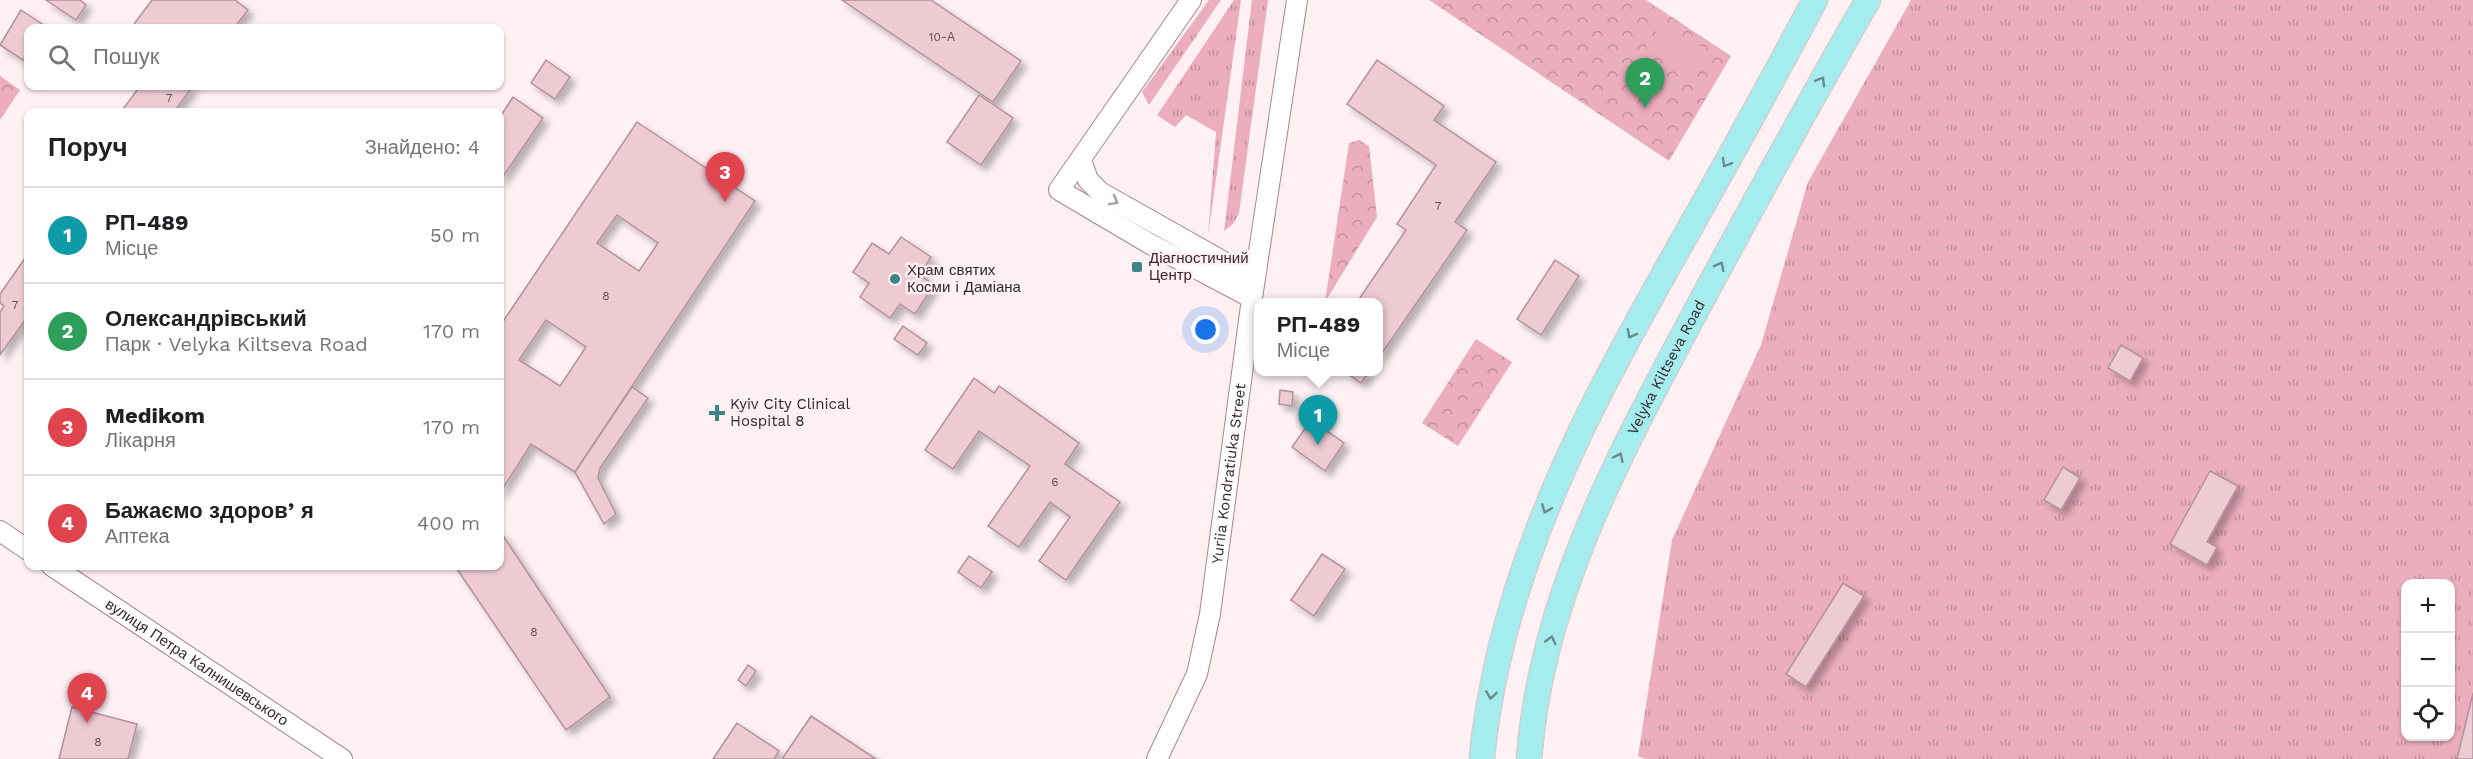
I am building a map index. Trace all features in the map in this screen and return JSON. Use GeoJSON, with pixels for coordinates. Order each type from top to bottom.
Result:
{"type":"FeatureCollection","features":[{"type":"Feature","properties":{"kind":"main road"},"geometry":{"type":"LineString","coordinates":[[1482,759],[1493,681],[1509,616],[1530,547],[1555,484],[1654,290],[1755,112],[1815,0]]}},
{"type":"Feature","properties":{"kind":"main road","name":"Velyka Kiltseva Road"},"geometry":{"type":"LineString","coordinates":[[1529,759],[1544,667],[1564,593],[1586,529],[1628,438],[1792,132],[1868,0]]}},
{"type":"Feature","properties":{"kind":"street"},"geometry":{"type":"LineString","coordinates":[[1191,0],[1059,190],[1152,245],[1253,289]]}},
{"type":"Feature","properties":{"kind":"street","name":"Yuriia Kondratiuka Street"},"geometry":{"type":"LineString","coordinates":[[1157,759],[1197,675],[1210,615],[1253,289],[1297,0]]}},
{"type":"Feature","properties":{"kind":"street"},"geometry":{"type":"LineString","coordinates":[[1081,160],[1088,180],[1100,192],[1253,289]]}},
{"type":"Feature","properties":{"kind":"street"},"geometry":{"type":"LineString","coordinates":[[0,531],[24,547]]}},
{"type":"Feature","properties":{"kind":"street","name":"вулиця Петра Калнишевського"},"geometry":{"type":"LineString","coordinates":[[58,570],[342,759]]}},
{"type":"Feature","properties":{"kind":"green space"},"geometry":{"type":"Polygon","coordinates":[[[1209,0],[1221,0],[1149,105],[1142,92],[1209,0]]]}},
{"type":"Feature","properties":{"kind":"green space"},"geometry":{"type":"Polygon","coordinates":[[[1234,0],[1241,0],[1208,236],[1216,132],[1186,115],[1175,127],[1157,115],[1234,0]]]}},
{"type":"Feature","properties":{"kind":"green space"},"geometry":{"type":"Polygon","coordinates":[[[1252,0],[1268,0],[1239,213],[1233,224],[1224,231],[1252,0]]]}},
{"type":"Feature","properties":{"kind":"green space"},"geometry":{"type":"Polygon","coordinates":[[[1429,0],[1646,0],[1731,56],[1669,161],[1429,0]]]}},
{"type":"Feature","properties":{"kind":"green space"},"geometry":{"type":"Polygon","coordinates":[[[1911,0],[2473,0],[2473,759],[1645,759],[1638,756],[1672,540],[1761,345],[1808,182],[1911,0]]]}},
{"type":"Feature","properties":{"kind":"green space"},"geometry":{"type":"Polygon","coordinates":[[[1662,23],[1704,49],[1687,75],[1646,48],[1662,23]]]}},
{"type":"Feature","properties":{"kind":"green space"},"geometry":{"type":"Polygon","coordinates":[[[0,76],[20,90],[0,120],[0,76]]]}},
{"type":"Feature","properties":{"kind":"green space"},"geometry":{"type":"Polygon","coordinates":[[[1359,140],[1369,146],[1377,217],[1326,298],[1349,143],[1359,140]]]}},
{"type":"Feature","properties":{"kind":"green space"},"geometry":{"type":"Polygon","coordinates":[[[1476,339],[1512,362],[1458,446],[1422,423],[1476,339]]]}},
{"type":"Feature","properties":{"kind":"building"},"geometry":{"type":"Polygon","coordinates":[[[46,0],[80,0],[86,5],[76,20],[46,0]]]}},
{"type":"Feature","properties":{"kind":"building"},"geometry":{"type":"Polygon","coordinates":[[[152,0],[235,0],[248,10],[237,24],[134,24],[152,0]]]}},
{"type":"Feature","properties":{"kind":"building"},"geometry":{"type":"Polygon","coordinates":[[[842,0],[931,0],[1021,61],[993,102],[842,0]]]}},
{"type":"Feature","properties":{"kind":"building"},"geometry":{"type":"Polygon","coordinates":[[[21,10],[42,24],[24,24],[23,60],[0,45],[21,10]]]}},
{"type":"Feature","properties":{"kind":"building"},"geometry":{"type":"Polygon","coordinates":[[[546,60],[570,77],[555,99],[531,83],[546,60]]]}},
{"type":"Feature","properties":{"kind":"building"},"geometry":{"type":"Polygon","coordinates":[[[1377,60],[1444,106],[1434,120],[1496,162],[1455,222],[1467,230],[1383,352],[1383,298],[1360,298],[1406,230],[1397,224],[1436,165],[1347,104],[1377,60]]]}},
{"type":"Feature","properties":{"kind":"building"},"geometry":{"type":"Polygon","coordinates":[[[137,90],[190,90],[177,108],[124,108],[137,90]]]}},
{"type":"Feature","properties":{"kind":"building"},"geometry":{"type":"Polygon","coordinates":[[[979,95],[1013,118],[981,165],[947,142],[979,95]]]}},
{"type":"Feature","properties":{"kind":"building"},"geometry":{"type":"Polygon","coordinates":[[[513,97],[543,118],[504,175],[504,111],[513,97]]]}},
{"type":"Feature","properties":{"kind":"building"},"geometry":{"type":"Polygon","coordinates":[[[637,122],[755,201],[575,472],[531,444],[504,487],[504,320],[637,122]],[[617,215],[597,243],[639,271],[658,243],[617,215]],[[546,320],[519,360],[560,386],[586,347],[546,320]]]}},
{"type":"Feature","properties":{"kind":"building","name":"Храм святих Косми і Даміана"},"geometry":{"type":"Polygon","coordinates":[[[901,237],[931,257],[920,275],[934,285],[915,314],[900,304],[890,318],[860,297],[869,283],[853,272],[872,243],[889,254],[901,237]]]}},
{"type":"Feature","properties":{"kind":"building"},"geometry":{"type":"Polygon","coordinates":[[[24,260],[24,322],[0,355],[0,312],[4,306],[0,303],[0,294],[24,260]]]}},
{"type":"Feature","properties":{"kind":"building"},"geometry":{"type":"Polygon","coordinates":[[[1555,260],[1579,276],[1541,335],[1517,319],[1555,260]]]}},
{"type":"Feature","properties":{"kind":"building"},"geometry":{"type":"Polygon","coordinates":[[[903,326],[927,343],[918,355],[894,339],[903,326]]]}},
{"type":"Feature","properties":{"kind":"building"},"geometry":{"type":"Polygon","coordinates":[[[2121,345],[2143,358],[2130,381],[2108,368],[2121,345]]]}},
{"type":"Feature","properties":{"kind":"building"},"geometry":{"type":"Polygon","coordinates":[[[1351,376],[1366,376],[1361,383],[1351,376]]]}},
{"type":"Feature","properties":{"kind":"building"},"geometry":{"type":"Polygon","coordinates":[[[974,378],[994,393],[999,386],[1079,443],[1065,464],[1120,502],[1066,580],[1039,561],[1070,517],[1050,502],[1019,547],[988,526],[1030,466],[979,431],[953,469],[925,450],[974,378]]]}},
{"type":"Feature","properties":{"kind":"building"},"geometry":{"type":"Polygon","coordinates":[[[632,387],[648,398],[600,468],[598,478],[616,514],[604,524],[575,472],[632,387]]]}},
{"type":"Feature","properties":{"kind":"building"},"geometry":{"type":"Polygon","coordinates":[[[1280,390],[1293,392],[1292,406],[1279,404],[1280,390]]]}},
{"type":"Feature","properties":{"kind":"building"},"geometry":{"type":"Polygon","coordinates":[[[1311,420],[1344,443],[1325,471],[1292,447],[1311,420]]]}},
{"type":"Feature","properties":{"kind":"building"},"geometry":{"type":"Polygon","coordinates":[[[2063,467],[2080,478],[2061,510],[2044,500],[2063,467]]]}},
{"type":"Feature","properties":{"kind":"building"},"geometry":{"type":"Polygon","coordinates":[[[2210,471],[2238,486],[2207,542],[2217,547],[2207,565],[2170,544],[2210,471]]]}},
{"type":"Feature","properties":{"kind":"building"},"geometry":{"type":"Polygon","coordinates":[[[504,537],[610,697],[566,730],[458,570],[504,570],[504,537]]]}},
{"type":"Feature","properties":{"kind":"building"},"geometry":{"type":"Polygon","coordinates":[[[1322,554],[1345,569],[1314,616],[1291,600],[1322,554]]]}},
{"type":"Feature","properties":{"kind":"building"},"geometry":{"type":"Polygon","coordinates":[[[969,556],[992,572],[981,588],[958,572],[969,556]]]}},
{"type":"Feature","properties":{"kind":"building"},"geometry":{"type":"Polygon","coordinates":[[[1843,583],[1864,596],[1806,687],[1786,674],[1843,583]]]}},
{"type":"Feature","properties":{"kind":"building"},"geometry":{"type":"Polygon","coordinates":[[[748,665],[756,671],[746,686],[738,680],[748,665]]]}},
{"type":"Feature","properties":{"kind":"building"},"geometry":{"type":"Polygon","coordinates":[[[2473,693],[2473,759],[2457,759],[2473,693]]]}},
{"type":"Feature","properties":{"kind":"building"},"geometry":{"type":"Polygon","coordinates":[[[72,707],[137,724],[128,759],[59,759],[72,707]]]}},
{"type":"Feature","properties":{"kind":"building"},"geometry":{"type":"Polygon","coordinates":[[[811,716],[876,759],[782,759],[811,716]]]}},
{"type":"Feature","properties":{"kind":"building"},"geometry":{"type":"Polygon","coordinates":[[[737,723],[779,751],[774,759],[713,759],[737,723]]]}},
{"type":"Feature","properties":{"kind":"place","name":"Олександрівський"},"geometry":{"type":"Point","coordinates":[1645,108]}},
{"type":"Feature","properties":{"kind":"place","name":"Medikom"},"geometry":{"type":"Point","coordinates":[725,202]}},
{"type":"Feature","properties":{"kind":"place","name":"Діагностичний Центр"},"geometry":{"type":"Point","coordinates":[1137,267]}},
{"type":"Feature","properties":{"kind":"place","name":"Храм святих Косми і Даміана"},"geometry":{"type":"Point","coordinates":[895,279]}},
{"type":"Feature","properties":{"kind":"place","name":"Kyiv City Clinical Hospital 8"},"geometry":{"type":"Point","coordinates":[717,413]}},
{"type":"Feature","properties":{"kind":"place","name":"РП-489"},"geometry":{"type":"Point","coordinates":[1318,445]}},
{"type":"Feature","properties":{"kind":"place","name":"Бажаємо здоровʼя"},"geometry":{"type":"Point","coordinates":[87,723]}}]}
